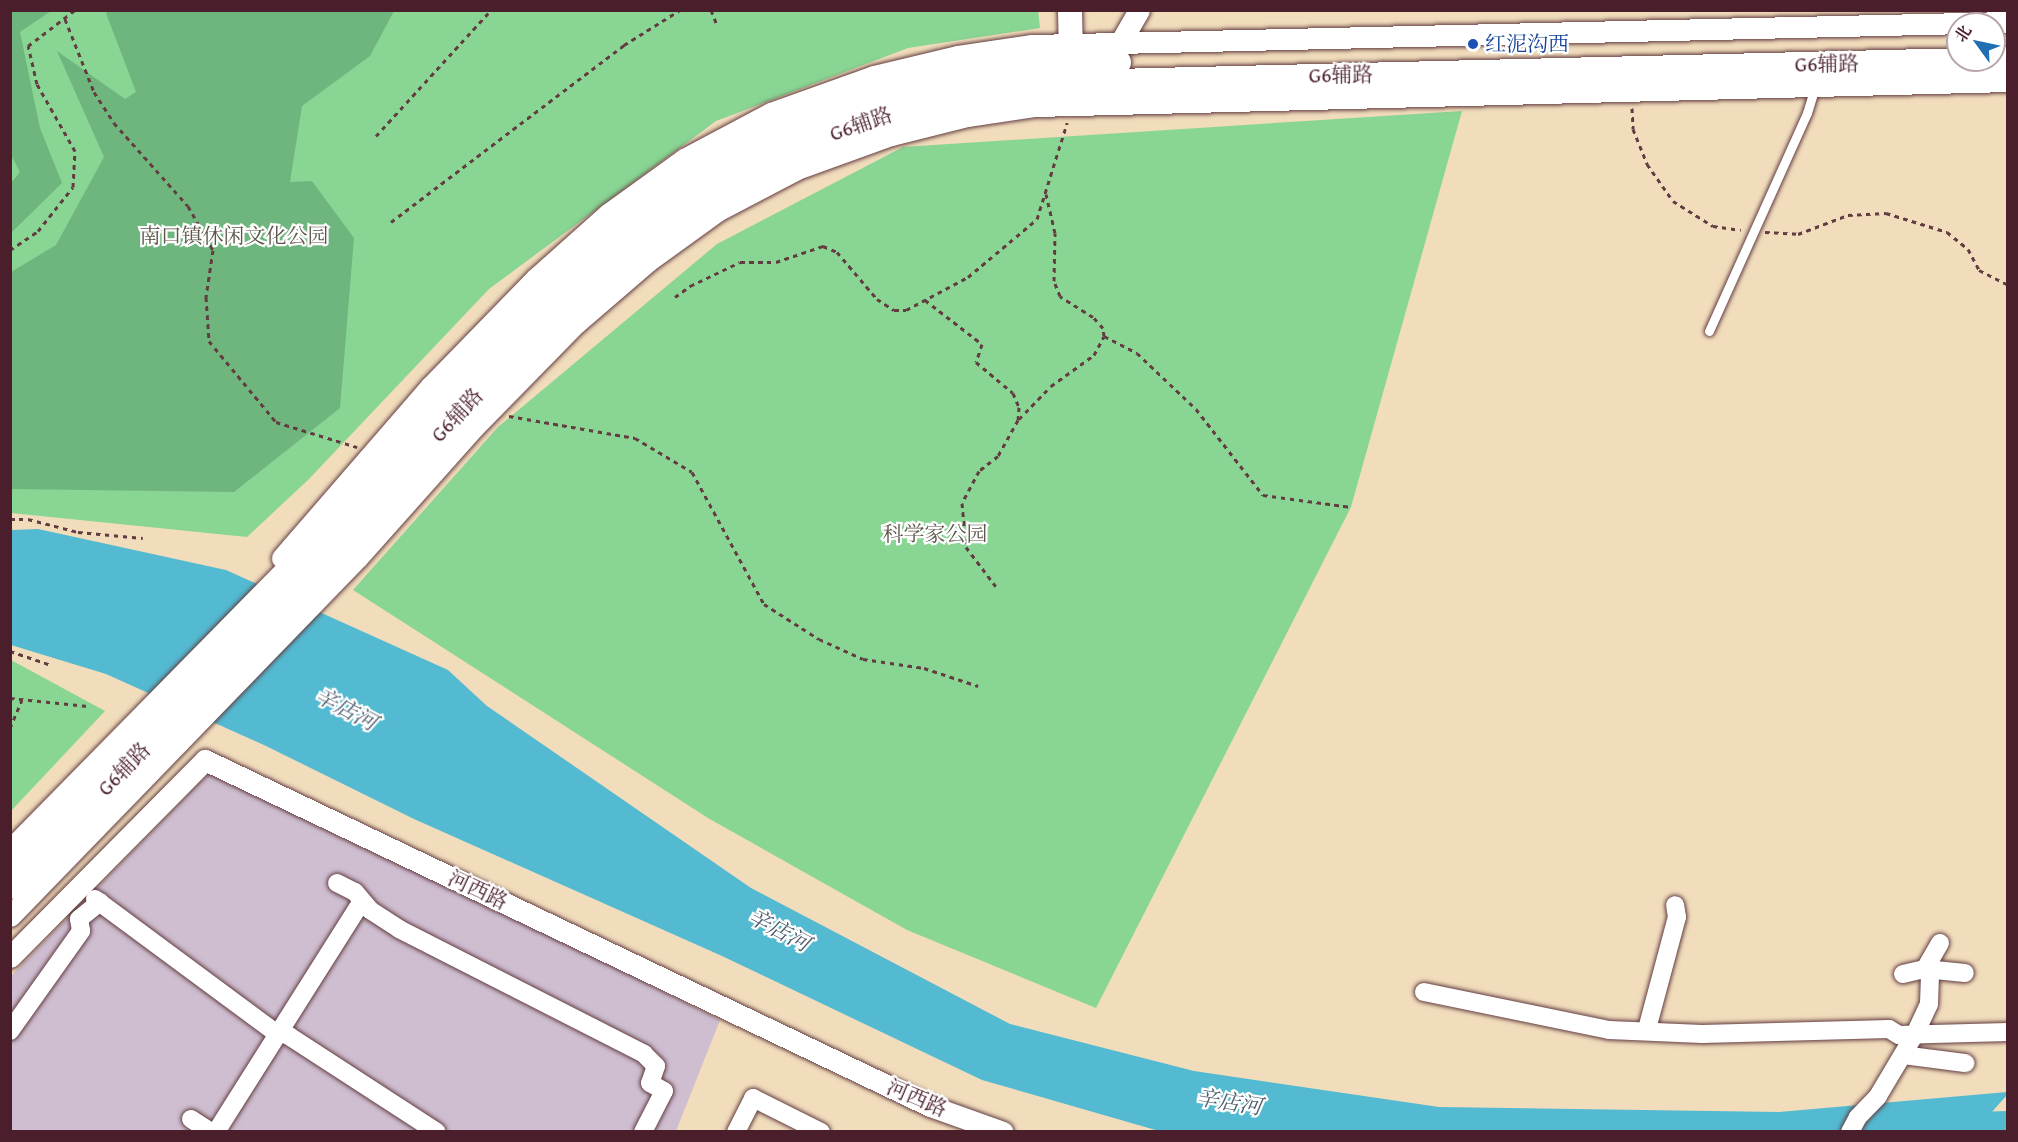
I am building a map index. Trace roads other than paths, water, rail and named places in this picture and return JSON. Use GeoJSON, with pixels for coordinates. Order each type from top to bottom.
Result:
{"type":"FeatureCollection","features":[{"type":"Feature","properties":{"kind":"main road"},"geometry":{"type":"LineString","coordinates":[[1070,10],[1072,73]]}},
{"type":"Feature","properties":{"kind":"main road","name":"G6辅路"},"geometry":{"type":"LineString","coordinates":[[10,885],[145,736],[458,412],[562,308],[635,244],[706,193],[789,149],[884,115],[963,95],[1072,73],[1946,42]]}},
{"type":"Feature","properties":{"kind":"main road","name":"G6辅路"},"geometry":{"type":"LineString","coordinates":[[1072,73],[1817,75],[2007,60]]}},
{"type":"Feature","properties":{"kind":"main road","name":"G6辅路"},"geometry":{"type":"LineString","coordinates":[[10,854],[145,736]]}},
{"type":"Feature","properties":{"kind":"street"},"geometry":{"type":"LineString","coordinates":[[1120,43],[1139,10]]}},
{"type":"Feature","properties":{"kind":"street","name":"G6辅路"},"geometry":{"type":"LineString","coordinates":[[337,537],[489,412],[576,323],[648,261],[717,211],[797,169],[891,135],[967,116],[1072,73],[1120,43],[1946,30]]}},
{"type":"Feature","properties":{"kind":"street","name":"G6辅路"},"geometry":{"type":"LineString","coordinates":[[337,537],[375,453],[430,387],[535,279],[608,214],[684,159],[771,113],[874,76],[958,56],[1072,73],[1632,90],[1817,75],[2007,81]]}},
{"type":"Feature","properties":{"kind":"street","name":"G6辅路"},"geometry":{"type":"LineString","coordinates":[[10,837],[145,736]]}},
{"type":"Feature","properties":{"kind":"street","name":"G6辅路"},"geometry":{"type":"LineString","coordinates":[[10,916],[145,736]]}},
{"type":"Feature","properties":{"kind":"street","name":"河西路"},"geometry":{"type":"LineString","coordinates":[[10,957],[205,760],[930,1106],[1003,1131]]}},
{"type":"Feature","properties":{"kind":"street"},"geometry":{"type":"LineString","coordinates":[[338,884],[355,892],[362,903],[399,929],[644,1054],[656,1066],[650,1083],[664,1091],[643,1131]]}},
{"type":"Feature","properties":{"kind":"street"},"geometry":{"type":"LineString","coordinates":[[10,1031],[81,931],[80,919],[98,901],[279,1033],[437,1131]]}},
{"type":"Feature","properties":{"kind":"street"},"geometry":{"type":"LineString","coordinates":[[191,1119],[214,1131],[362,903]]}},
{"type":"Feature","properties":{"kind":"street"},"geometry":{"type":"LineString","coordinates":[[1647,1029],[1677,917],[1675,905]]}},
{"type":"Feature","properties":{"kind":"street"},"geometry":{"type":"LineString","coordinates":[[1925,969],[1940,943]]}},
{"type":"Feature","properties":{"kind":"street"},"geometry":{"type":"LineString","coordinates":[[1850,1131],[1858,1117],[1878,1096],[1915,1034],[1929,1004],[1930,977],[1925,969]]}},
{"type":"Feature","properties":{"kind":"street"},"geometry":{"type":"LineString","coordinates":[[1903,974],[1925,969],[1965,973]]}},
{"type":"Feature","properties":{"kind":"street"},"geometry":{"type":"LineString","coordinates":[[1424,992],[1609,1030],[1647,1029],[1702,1034],[1889,1029],[1899,1035],[2007,1032]]}},
{"type":"Feature","properties":{"kind":"street"},"geometry":{"type":"LineString","coordinates":[[1903,1055],[1965,1063]]}},
{"type":"Feature","properties":{"kind":"street"},"geometry":{"type":"LineString","coordinates":[[736,1131],[753,1098],[821,1131]]}},
{"type":"Feature","properties":{"kind":"lane"},"geometry":{"type":"LineString","coordinates":[[1709,331],[1807,113],[1817,75]]}},
{"type":"Feature","properties":{"kind":"water"},"geometry":{"type":"Polygon","coordinates":[[[38,529],[226,570],[448,670],[487,706],[751,888],[1010,1024],[1194,1071],[1439,1107],[1779,1112],[2007,1092],[2007,1095],[1974,1132],[1159,1131],[982,1080],[722,956],[414,819],[266,746],[106,674],[11,645],[11,530],[38,529]]]}},
{"type":"Feature","properties":{"kind":"waterway","name":"辛店河"},"geometry":{"type":"LineString","coordinates":[[1941,1127],[2008,1125]]}},
{"type":"Feature","properties":{"kind":"place","name":"红泥沟西"},"geometry":{"type":"Point","coordinates":[1473,44]}},
{"type":"Feature","properties":{"kind":"park label","name":"南口镇休闲文化公园"},"geometry":{"type":"Point","coordinates":[234,236]}},
{"type":"Feature","properties":{"kind":"park label","name":"科学家公园"},"geometry":{"type":"Point","coordinates":[935,534]}}]}
